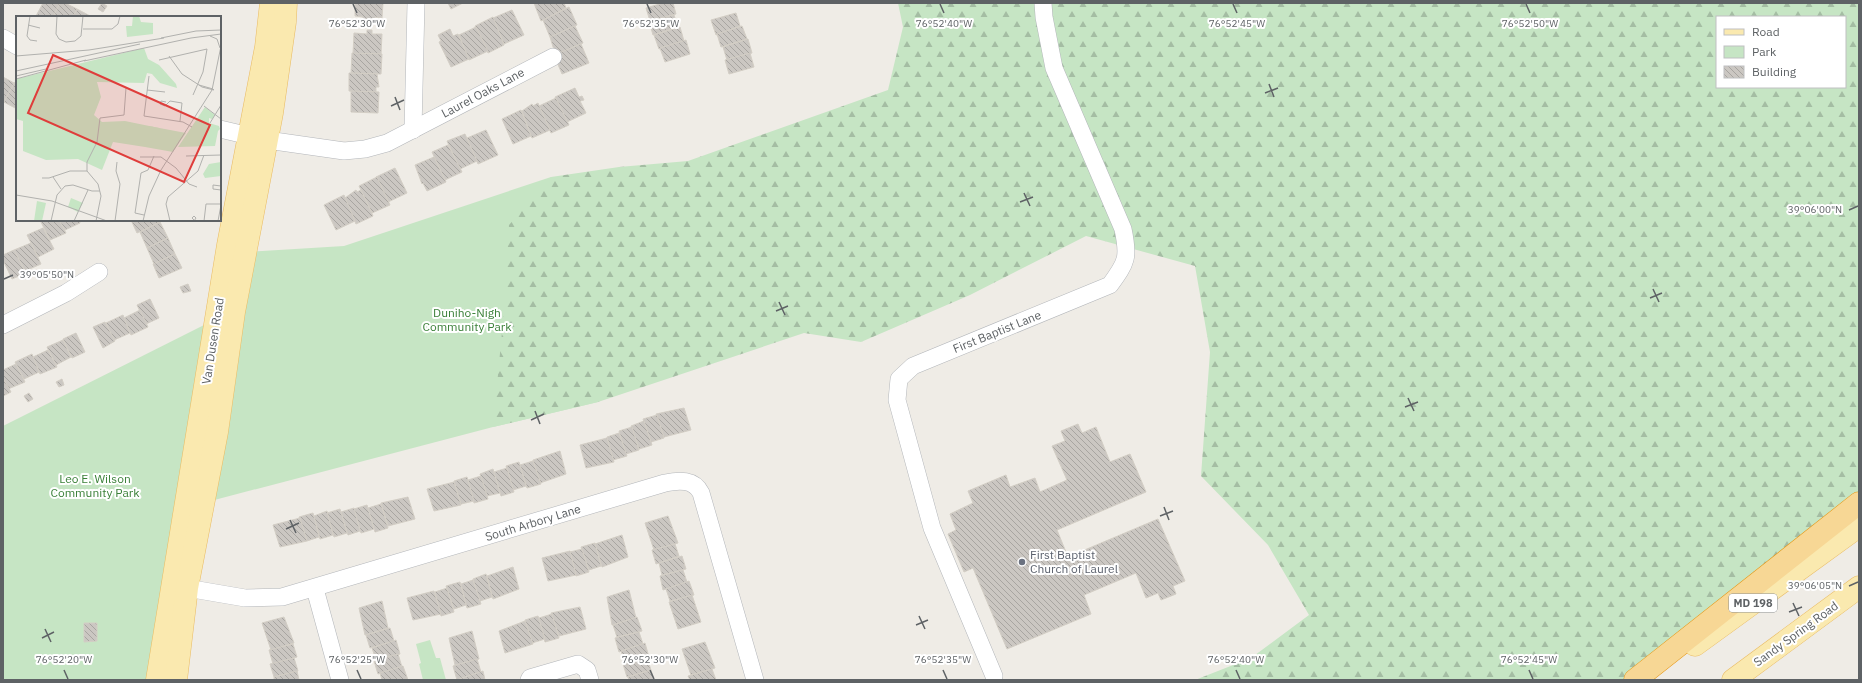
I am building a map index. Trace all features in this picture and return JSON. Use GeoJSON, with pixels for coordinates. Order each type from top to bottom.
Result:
{"type":"FeatureCollection","features":[{"type":"Feature","properties":{"kind":"highway"},"geometry":{"type":"LineString","coordinates":[[1635,680],[1859,503]]}},
{"type":"Feature","properties":{"kind":"main road","name":"Van Dusen Road"},"geometry":{"type":"LineString","coordinates":[[157,680],[217,432],[258,138],[271,3]]}},
{"type":"Feature","properties":{"kind":"main road","name":"Van Dusen Road"},"geometry":{"type":"LineString","coordinates":[[258,138],[285,22],[286,3]]}},
{"type":"Feature","properties":{"kind":"main road","name":"MD 198"},"geometry":{"type":"LineString","coordinates":[[1647,680],[1859,526]]}},
{"type":"Feature","properties":{"kind":"main road","name":"Van Dusen Road"},"geometry":{"type":"LineString","coordinates":[[176,680],[180,587]]}},
{"type":"Feature","properties":{"kind":"main road","name":"Sandy Spring Road"},"geometry":{"type":"LineString","coordinates":[[1733,680],[1859,587]]}},
{"type":"Feature","properties":{"kind":"street"},"geometry":{"type":"LineString","coordinates":[[412,130],[416,3]]}},
{"type":"Feature","properties":{"kind":"street","name":"First Baptist Lane"},"geometry":{"type":"LineString","coordinates":[[994,676],[932,528],[897,400],[899,379],[913,366],[1110,285],[1123,267],[1127,250],[1123,229],[1054,68],[1044,17],[1043,3]]}},
{"type":"Feature","properties":{"kind":"street"},"geometry":{"type":"LineString","coordinates":[[3,38],[16,45]]}},
{"type":"Feature","properties":{"kind":"street","name":"Laurel Oaks Lane"},"geometry":{"type":"LineString","coordinates":[[221,129],[258,138],[351,151],[374,148],[387,143],[553,57]]}},
{"type":"Feature","properties":{"kind":"street"},"geometry":{"type":"LineString","coordinates":[[3,325],[66,293],[99,272]]}},
{"type":"Feature","properties":{"kind":"street","name":"South Arbory Lane"},"geometry":{"type":"LineString","coordinates":[[180,587],[245,598],[282,598],[666,483],[685,481],[696,485],[701,493],[755,680]]}},
{"type":"Feature","properties":{"kind":"street"},"geometry":{"type":"LineString","coordinates":[[315,589],[340,680]]}},
{"type":"Feature","properties":{"kind":"street"},"geometry":{"type":"LineString","coordinates":[[529,680],[530,678],[578,664],[587,670],[590,680]]}},
{"type":"Feature","properties":{"kind":"green space"},"geometry":{"type":"Polygon","coordinates":[[[898,3],[1859,3],[1859,503],[1635,680],[1195,680],[1251,658],[1309,615],[1268,545],[1201,476],[1210,352],[1195,266],[1086,236],[970,295],[861,342],[804,333],[598,402],[493,427],[502,332],[509,225],[551,177],[619,167],[688,161],[888,90],[903,27],[898,3]]]}},
{"type":"Feature","properties":{"kind":"green space","name":"Duniho-Nigh Community Park"},"geometry":{"type":"Polygon","coordinates":[[[551,177],[598,402],[493,427],[203,503],[246,252],[344,246],[551,177]]]}},
{"type":"Feature","properties":{"kind":"green space","name":"Leo E. Wilson Community Park"},"geometry":{"type":"Polygon","coordinates":[[[216,319],[157,680],[3,680],[3,426],[216,319]]]}},
{"type":"Feature","properties":{"kind":"green space"},"geometry":{"type":"Polygon","coordinates":[[[430,640],[436,658],[440,658],[446,680],[423,680],[419,664],[421,663],[416,644],[430,640]]]}},
{"type":"Feature","properties":{"kind":"building"},"geometry":{"type":"Polygon","coordinates":[[[43,3],[60,3],[54,16],[36,16],[43,3]]]}},
{"type":"Feature","properties":{"kind":"building"},"geometry":{"type":"Polygon","coordinates":[[[60,3],[65,3],[77,9],[74,16],[54,16],[60,3]]]}},
{"type":"Feature","properties":{"kind":"building"},"geometry":{"type":"Polygon","coordinates":[[[102,3],[107,6],[103,12],[98,9],[102,3]]]}},
{"type":"Feature","properties":{"kind":"building"},"geometry":{"type":"Polygon","coordinates":[[[355,3],[383,3],[382,18],[375,17],[375,22],[363,22],[363,17],[355,16],[355,3]]]}},
{"type":"Feature","properties":{"kind":"building"},"geometry":{"type":"Polygon","coordinates":[[[448,3],[463,3],[451,9],[448,3]]]}},
{"type":"Feature","properties":{"kind":"building"},"geometry":{"type":"Polygon","coordinates":[[[534,3],[564,3],[566,8],[541,21],[534,3]]]}},
{"type":"Feature","properties":{"kind":"building"},"geometry":{"type":"Polygon","coordinates":[[[663,3],[673,3],[676,14],[650,21],[646,8],[663,3]]]}},
{"type":"Feature","properties":{"kind":"building"},"geometry":{"type":"Polygon","coordinates":[[[569,7],[577,25],[550,37],[543,20],[569,7]]]}},
{"type":"Feature","properties":{"kind":"building"},"geometry":{"type":"Polygon","coordinates":[[[77,9],[90,16],[74,16],[77,9]]]}},
{"type":"Feature","properties":{"kind":"building"},"geometry":{"type":"Polygon","coordinates":[[[512,10],[524,35],[504,44],[493,18],[512,10]]]}},
{"type":"Feature","properties":{"kind":"building"},"geometry":{"type":"Polygon","coordinates":[[[736,13],[740,26],[716,35],[711,20],[736,13]]]}},
{"type":"Feature","properties":{"kind":"building"},"geometry":{"type":"Polygon","coordinates":[[[674,15],[678,27],[653,35],[649,21],[674,15]]]}},
{"type":"Feature","properties":{"kind":"building"},"geometry":{"type":"Polygon","coordinates":[[[493,17],[504,45],[488,53],[475,26],[493,17]]]}},
{"type":"Feature","properties":{"kind":"building"},"geometry":{"type":"Polygon","coordinates":[[[575,26],[583,43],[558,54],[556,49],[554,50],[550,37],[575,26]]]}},
{"type":"Feature","properties":{"kind":"building"},"geometry":{"type":"Polygon","coordinates":[[[742,26],[747,39],[721,47],[717,34],[742,26]]]}},
{"type":"Feature","properties":{"kind":"building"},"geometry":{"type":"Polygon","coordinates":[[[476,27],[488,51],[469,60],[459,35],[476,27]]]}},
{"type":"Feature","properties":{"kind":"building"},"geometry":{"type":"Polygon","coordinates":[[[680,27],[684,41],[659,49],[654,35],[680,27]]]}},
{"type":"Feature","properties":{"kind":"building"},"geometry":{"type":"Polygon","coordinates":[[[450,29],[453,36],[458,34],[469,59],[451,67],[439,42],[441,41],[438,35],[450,29]]]}},
{"type":"Feature","properties":{"kind":"building"},"geometry":{"type":"Polygon","coordinates":[[[367,30],[372,30],[372,34],[382,34],[381,54],[353,54],[354,33],[367,34],[367,30]]]}},
{"type":"Feature","properties":{"kind":"building"},"geometry":{"type":"Polygon","coordinates":[[[748,39],[752,53],[727,60],[723,47],[748,39]]]}},
{"type":"Feature","properties":{"kind":"building"},"geometry":{"type":"Polygon","coordinates":[[[686,40],[690,54],[665,62],[660,48],[686,40]]]}},
{"type":"Feature","properties":{"kind":"building"},"geometry":{"type":"Polygon","coordinates":[[[581,44],[589,63],[562,74],[554,55],[581,44]]]}},
{"type":"Feature","properties":{"kind":"building"},"geometry":{"type":"Polygon","coordinates":[[[352,53],[382,54],[381,74],[351,73],[352,53]]]}},
{"type":"Feature","properties":{"kind":"building"},"geometry":{"type":"Polygon","coordinates":[[[750,53],[754,67],[729,74],[725,60],[750,53]]]}},
{"type":"Feature","properties":{"kind":"building"},"geometry":{"type":"Polygon","coordinates":[[[349,73],[377,74],[379,87],[376,87],[376,92],[349,91],[349,73]]]}},
{"type":"Feature","properties":{"kind":"building"},"geometry":{"type":"Polygon","coordinates":[[[3,77],[14,83],[3,104],[3,77]]]}},
{"type":"Feature","properties":{"kind":"building"},"geometry":{"type":"Polygon","coordinates":[[[15,82],[16,82],[16,108],[4,102],[15,82]]]}},
{"type":"Feature","properties":{"kind":"building"},"geometry":{"type":"Polygon","coordinates":[[[575,88],[579,97],[582,96],[584,100],[580,101],[586,113],[567,122],[555,97],[575,88]]]}},
{"type":"Feature","properties":{"kind":"building"},"geometry":{"type":"Polygon","coordinates":[[[351,91],[379,92],[378,113],[351,112],[351,91]]]}},
{"type":"Feature","properties":{"kind":"building"},"geometry":{"type":"Polygon","coordinates":[[[556,98],[569,125],[551,133],[539,106],[556,98]]]}},
{"type":"Feature","properties":{"kind":"building"},"geometry":{"type":"Polygon","coordinates":[[[538,103],[550,130],[532,138],[522,111],[532,104],[533,106],[538,103]]]}},
{"type":"Feature","properties":{"kind":"building"},"geometry":{"type":"Polygon","coordinates":[[[521,110],[531,136],[513,144],[502,119],[521,110]]]}},
{"type":"Feature","properties":{"kind":"building"},"geometry":{"type":"Polygon","coordinates":[[[486,130],[498,155],[478,164],[467,138],[486,130]]]}},
{"type":"Feature","properties":{"kind":"building"},"geometry":{"type":"Polygon","coordinates":[[[465,134],[477,161],[460,169],[447,141],[465,134]]]}},
{"type":"Feature","properties":{"kind":"building"},"geometry":{"type":"Polygon","coordinates":[[[448,145],[462,172],[445,180],[432,152],[448,145]]]}},
{"type":"Feature","properties":{"kind":"building"},"geometry":{"type":"Polygon","coordinates":[[[434,157],[446,182],[427,191],[423,183],[422,184],[415,165],[434,157]]]}},
{"type":"Feature","properties":{"kind":"building"},"geometry":{"type":"Polygon","coordinates":[[[395,168],[407,193],[388,202],[376,177],[395,168]]]}},
{"type":"Feature","properties":{"kind":"building"},"geometry":{"type":"Polygon","coordinates":[[[377,177],[390,205],[372,213],[359,186],[377,177]]]}},
{"type":"Feature","properties":{"kind":"building"},"geometry":{"type":"Polygon","coordinates":[[[356,190],[357,192],[361,190],[373,216],[356,224],[345,198],[356,190]]]}},
{"type":"Feature","properties":{"kind":"building"},"geometry":{"type":"Polygon","coordinates":[[[344,195],[355,221],[336,230],[324,205],[344,195]]]}},
{"type":"Feature","properties":{"kind":"building"},"geometry":{"type":"Polygon","coordinates":[[[40,221],[60,221],[66,233],[50,240],[40,221]]]}},
{"type":"Feature","properties":{"kind":"building"},"geometry":{"type":"Polygon","coordinates":[[[60,221],[79,221],[80,223],[65,230],[60,221]]]}},
{"type":"Feature","properties":{"kind":"building"},"geometry":{"type":"Polygon","coordinates":[[[131,221],[160,222],[137,233],[131,221]]]}},
{"type":"Feature","properties":{"kind":"building"},"geometry":{"type":"Polygon","coordinates":[[[160,222],[168,238],[147,248],[140,232],[160,222]]]}},
{"type":"Feature","properties":{"kind":"building"},"geometry":{"type":"Polygon","coordinates":[[[43,228],[54,249],[38,257],[27,235],[43,228]]]}},
{"type":"Feature","properties":{"kind":"building"},"geometry":{"type":"Polygon","coordinates":[[[168,238],[175,254],[154,264],[147,248],[168,238]]]}},
{"type":"Feature","properties":{"kind":"building"},"geometry":{"type":"Polygon","coordinates":[[[31,243],[41,264],[25,271],[14,250],[31,243]]]}},
{"type":"Feature","properties":{"kind":"building"},"geometry":{"type":"Polygon","coordinates":[[[14,250],[26,273],[12,279],[3,260],[3,255],[14,250]]]}},
{"type":"Feature","properties":{"kind":"building"},"geometry":{"type":"Polygon","coordinates":[[[175,254],[182,268],[159,278],[153,264],[175,254]]]}},
{"type":"Feature","properties":{"kind":"building"},"geometry":{"type":"Polygon","coordinates":[[[188,284],[191,291],[183,293],[180,287],[188,284]]]}},
{"type":"Feature","properties":{"kind":"building"},"geometry":{"type":"Polygon","coordinates":[[[150,299],[159,318],[146,324],[137,305],[150,299]]]}},
{"type":"Feature","properties":{"kind":"building"},"geometry":{"type":"Polygon","coordinates":[[[140,310],[148,327],[131,335],[124,318],[140,310]]]}},
{"type":"Feature","properties":{"kind":"building"},"geometry":{"type":"Polygon","coordinates":[[[123,315],[130,333],[114,340],[106,323],[123,315]]]}},
{"type":"Feature","properties":{"kind":"building"},"geometry":{"type":"Polygon","coordinates":[[[105,322],[115,341],[103,348],[93,327],[105,322]]]}},
{"type":"Feature","properties":{"kind":"building"},"geometry":{"type":"Polygon","coordinates":[[[76,333],[85,352],[72,358],[63,339],[76,333]]]}},
{"type":"Feature","properties":{"kind":"building"},"geometry":{"type":"Polygon","coordinates":[[[63,340],[71,357],[56,365],[47,347],[63,340]]]}},
{"type":"Feature","properties":{"kind":"building"},"geometry":{"type":"Polygon","coordinates":[[[48,350],[57,367],[40,374],[33,357],[48,350]]]}},
{"type":"Feature","properties":{"kind":"building"},"geometry":{"type":"Polygon","coordinates":[[[32,354],[39,372],[24,379],[15,362],[32,354]]]}},
{"type":"Feature","properties":{"kind":"building"},"geometry":{"type":"Polygon","coordinates":[[[16,364],[25,382],[8,389],[3,378],[3,370],[16,364]]]}},
{"type":"Feature","properties":{"kind":"building"},"geometry":{"type":"Polygon","coordinates":[[[3,378],[11,392],[3,396],[3,378]]]}},
{"type":"Feature","properties":{"kind":"building"},"geometry":{"type":"Polygon","coordinates":[[[62,379],[64,385],[59,387],[56,382],[62,379]]]}},
{"type":"Feature","properties":{"kind":"building"},"geometry":{"type":"Polygon","coordinates":[[[29,393],[33,399],[28,402],[24,396],[29,393]]]}},
{"type":"Feature","properties":{"kind":"building"},"geometry":{"type":"Polygon","coordinates":[[[684,408],[691,430],[664,437],[656,414],[684,408]]]}},
{"type":"Feature","properties":{"kind":"building"},"geometry":{"type":"Polygon","coordinates":[[[657,415],[664,438],[651,442],[643,419],[657,415]]]}},
{"type":"Feature","properties":{"kind":"building"},"geometry":{"type":"Polygon","coordinates":[[[644,421],[652,445],[639,449],[631,426],[644,421]]]}},
{"type":"Feature","properties":{"kind":"building"},"geometry":{"type":"Polygon","coordinates":[[[1078,424],[1082,433],[1096,427],[1110,462],[1130,454],[1146,492],[1057,530],[1068,557],[1158,519],[1185,581],[1173,586],[1176,594],[1161,600],[1158,593],[1146,598],[1136,573],[1084,595],[1091,614],[1007,649],[973,568],[964,572],[948,534],[956,530],[950,514],[973,503],[968,491],[1006,475],[1010,487],[1035,478],[1040,492],[1067,480],[1052,446],[1065,441],[1061,431],[1078,424]]]}},
{"type":"Feature","properties":{"kind":"building"},"geometry":{"type":"Polygon","coordinates":[[[632,427],[639,450],[626,454],[619,431],[632,427]]]}},
{"type":"Feature","properties":{"kind":"building"},"geometry":{"type":"Polygon","coordinates":[[[619,433],[627,456],[613,460],[607,437],[619,433]]]}},
{"type":"Feature","properties":{"kind":"building"},"geometry":{"type":"Polygon","coordinates":[[[607,438],[614,462],[586,468],[580,445],[607,438]]]}},
{"type":"Feature","properties":{"kind":"building"},"geometry":{"type":"Polygon","coordinates":[[[560,451],[566,474],[540,483],[533,460],[560,451]]]}},
{"type":"Feature","properties":{"kind":"building"},"geometry":{"type":"Polygon","coordinates":[[[533,461],[541,484],[527,488],[520,465],[533,461]]]}},
{"type":"Feature","properties":{"kind":"building"},"geometry":{"type":"Polygon","coordinates":[[[519,462],[526,486],[513,490],[506,466],[519,462]]]}},
{"type":"Feature","properties":{"kind":"building"},"geometry":{"type":"Polygon","coordinates":[[[507,468],[514,492],[501,496],[494,472],[507,468]]]}},
{"type":"Feature","properties":{"kind":"building"},"geometry":{"type":"Polygon","coordinates":[[[493,469],[500,493],[487,496],[480,474],[493,469]]]}},
{"type":"Feature","properties":{"kind":"building"},"geometry":{"type":"Polygon","coordinates":[[[481,476],[488,499],[474,503],[468,480],[481,476]]]}},
{"type":"Feature","properties":{"kind":"building"},"geometry":{"type":"Polygon","coordinates":[[[467,477],[474,501],[461,504],[454,481],[467,477]]]}},
{"type":"Feature","properties":{"kind":"building"},"geometry":{"type":"Polygon","coordinates":[[[454,482],[461,505],[434,511],[427,489],[454,482]]]}},
{"type":"Feature","properties":{"kind":"building"},"geometry":{"type":"Polygon","coordinates":[[[408,497],[415,519],[388,526],[381,503],[408,497]]]}},
{"type":"Feature","properties":{"kind":"building"},"geometry":{"type":"Polygon","coordinates":[[[381,504],[388,528],[375,532],[368,508],[381,504]]]}},
{"type":"Feature","properties":{"kind":"building"},"geometry":{"type":"Polygon","coordinates":[[[367,505],[374,529],[361,533],[354,509],[367,505]]]}},
{"type":"Feature","properties":{"kind":"building"},"geometry":{"type":"Polygon","coordinates":[[[354,508],[360,531],[348,535],[341,512],[354,508]]]}},
{"type":"Feature","properties":{"kind":"building"},"geometry":{"type":"Polygon","coordinates":[[[340,509],[347,533],[334,537],[327,513],[340,509]]]}},
{"type":"Feature","properties":{"kind":"building"},"geometry":{"type":"Polygon","coordinates":[[[327,511],[333,535],[320,539],[314,516],[327,511]]]}},
{"type":"Feature","properties":{"kind":"building"},"geometry":{"type":"Polygon","coordinates":[[[313,513],[319,537],[307,541],[299,517],[313,513]]]}},
{"type":"Feature","properties":{"kind":"building"},"geometry":{"type":"Polygon","coordinates":[[[668,516],[678,543],[654,550],[645,523],[668,516]]]}},
{"type":"Feature","properties":{"kind":"building"},"geometry":{"type":"Polygon","coordinates":[[[300,518],[307,541],[280,547],[273,525],[300,518]]]}},
{"type":"Feature","properties":{"kind":"building"},"geometry":{"type":"Polygon","coordinates":[[[622,535],[628,557],[602,567],[595,544],[622,535]]]}},
{"type":"Feature","properties":{"kind":"building"},"geometry":{"type":"Polygon","coordinates":[[[595,543],[601,566],[589,570],[581,547],[595,543]]]}},
{"type":"Feature","properties":{"kind":"building"},"geometry":{"type":"Polygon","coordinates":[[[675,544],[679,556],[656,564],[652,550],[675,544]]]}},
{"type":"Feature","properties":{"kind":"building"},"geometry":{"type":"Polygon","coordinates":[[[582,549],[589,572],[576,576],[570,552],[582,549]]]}},
{"type":"Feature","properties":{"kind":"building"},"geometry":{"type":"Polygon","coordinates":[[[570,551],[576,575],[548,581],[542,558],[570,551]]]}},
{"type":"Feature","properties":{"kind":"building"},"geometry":{"type":"Polygon","coordinates":[[[682,556],[686,569],[662,575],[659,563],[682,556]]]}},
{"type":"Feature","properties":{"kind":"building"},"geometry":{"type":"Polygon","coordinates":[[[513,567],[519,589],[493,599],[487,576],[513,567]]]}},
{"type":"Feature","properties":{"kind":"building"},"geometry":{"type":"Polygon","coordinates":[[[683,570],[687,582],[663,590],[660,576],[683,570]]]}},
{"type":"Feature","properties":{"kind":"building"},"geometry":{"type":"Polygon","coordinates":[[[486,574],[492,597],[480,601],[473,579],[486,574]]]}},
{"type":"Feature","properties":{"kind":"building"},"geometry":{"type":"Polygon","coordinates":[[[473,580],[481,604],[467,608],[461,584],[473,580]]]}},
{"type":"Feature","properties":{"kind":"building"},"geometry":{"type":"Polygon","coordinates":[[[689,581],[694,595],[670,601],[666,589],[689,581]]]}},
{"type":"Feature","properties":{"kind":"building"},"geometry":{"type":"Polygon","coordinates":[[[460,582],[466,605],[454,609],[446,586],[460,582]]]}},
{"type":"Feature","properties":{"kind":"building"},"geometry":{"type":"Polygon","coordinates":[[[447,588],[454,612],[441,616],[435,592],[447,588]]]}},
{"type":"Feature","properties":{"kind":"building"},"geometry":{"type":"Polygon","coordinates":[[[629,590],[636,618],[612,625],[607,597],[629,590]]]}},
{"type":"Feature","properties":{"kind":"building"},"geometry":{"type":"Polygon","coordinates":[[[434,591],[441,614],[413,620],[407,598],[434,591]]]}},
{"type":"Feature","properties":{"kind":"building"},"geometry":{"type":"Polygon","coordinates":[[[692,595],[701,622],[678,629],[669,602],[692,595]]]}},
{"type":"Feature","properties":{"kind":"building"},"geometry":{"type":"Polygon","coordinates":[[[382,601],[388,628],[365,635],[359,608],[382,601]]]}},
{"type":"Feature","properties":{"kind":"building"},"geometry":{"type":"Polygon","coordinates":[[[580,607],[586,629],[559,636],[551,613],[580,607]]]}},
{"type":"Feature","properties":{"kind":"building"},"geometry":{"type":"Polygon","coordinates":[[[552,614],[559,638],[545,642],[539,618],[552,614]]]}},
{"type":"Feature","properties":{"kind":"building"},"geometry":{"type":"Polygon","coordinates":[[[538,616],[545,639],[532,643],[525,620],[538,616]]]}},
{"type":"Feature","properties":{"kind":"building"},"geometry":{"type":"Polygon","coordinates":[[[284,617],[294,643],[271,650],[262,623],[284,617]]]}},
{"type":"Feature","properties":{"kind":"building"},"geometry":{"type":"Polygon","coordinates":[[[637,617],[642,631],[617,637],[613,625],[637,617]]]}},
{"type":"Feature","properties":{"kind":"building"},"geometry":{"type":"Polygon","coordinates":[[[525,621],[533,644],[505,653],[499,631],[525,621]]]}},
{"type":"Feature","properties":{"kind":"building"},"geometry":{"type":"Polygon","coordinates":[[[84,623],[97,623],[97,641],[84,642],[84,623]]]}},
{"type":"Feature","properties":{"kind":"building"},"geometry":{"type":"Polygon","coordinates":[[[390,628],[394,641],[370,648],[366,635],[390,628]]]}},
{"type":"Feature","properties":{"kind":"building"},"geometry":{"type":"Polygon","coordinates":[[[472,631],[479,659],[455,665],[449,638],[472,631]]]}},
{"type":"Feature","properties":{"kind":"building"},"geometry":{"type":"Polygon","coordinates":[[[639,632],[643,644],[619,652],[615,638],[639,632]]]}},
{"type":"Feature","properties":{"kind":"building"},"geometry":{"type":"Polygon","coordinates":[[[396,640],[400,654],[376,660],[372,648],[396,640]]]}},
{"type":"Feature","properties":{"kind":"building"},"geometry":{"type":"Polygon","coordinates":[[[705,642],[715,668],[691,675],[682,649],[705,642]]]}},
{"type":"Feature","properties":{"kind":"building"},"geometry":{"type":"Polygon","coordinates":[[[645,643],[649,657],[625,663],[621,651],[645,643]]]}},
{"type":"Feature","properties":{"kind":"building"},"geometry":{"type":"Polygon","coordinates":[[[293,644],[297,657],[273,664],[269,650],[293,644]]]}},
{"type":"Feature","properties":{"kind":"building"},"geometry":{"type":"Polygon","coordinates":[[[398,654],[402,667],[378,674],[374,661],[398,654]]]}},
{"type":"Feature","properties":{"kind":"building"},"geometry":{"type":"Polygon","coordinates":[[[294,658],[298,671],[274,677],[270,664],[294,658]]]}},
{"type":"Feature","properties":{"kind":"building"},"geometry":{"type":"Polygon","coordinates":[[[647,658],[651,670],[627,677],[623,664],[647,658]]]}},
{"type":"Feature","properties":{"kind":"building"},"geometry":{"type":"Polygon","coordinates":[[[477,659],[481,672],[457,680],[453,666],[477,659]]]}},
{"type":"Feature","properties":{"kind":"building"},"geometry":{"type":"Polygon","coordinates":[[[403,666],[408,680],[382,680],[380,673],[403,666]]]}},
{"type":"Feature","properties":{"kind":"building"},"geometry":{"type":"Polygon","coordinates":[[[712,669],[716,680],[690,680],[688,676],[712,669]]]}},
{"type":"Feature","properties":{"kind":"building"},"geometry":{"type":"Polygon","coordinates":[[[651,670],[654,680],[629,680],[628,677],[651,670]]]}},
{"type":"Feature","properties":{"kind":"building"},"geometry":{"type":"Polygon","coordinates":[[[297,671],[299,680],[274,680],[274,677],[297,671]]]}},
{"type":"Feature","properties":{"kind":"building"},"geometry":{"type":"Polygon","coordinates":[[[483,671],[485,680],[459,680],[459,679],[483,671]]]}},
{"type":"Feature","properties":{"kind":"place","name":"First Baptist Church of Laurel"},"geometry":{"type":"Point","coordinates":[1022,562]}}]}
